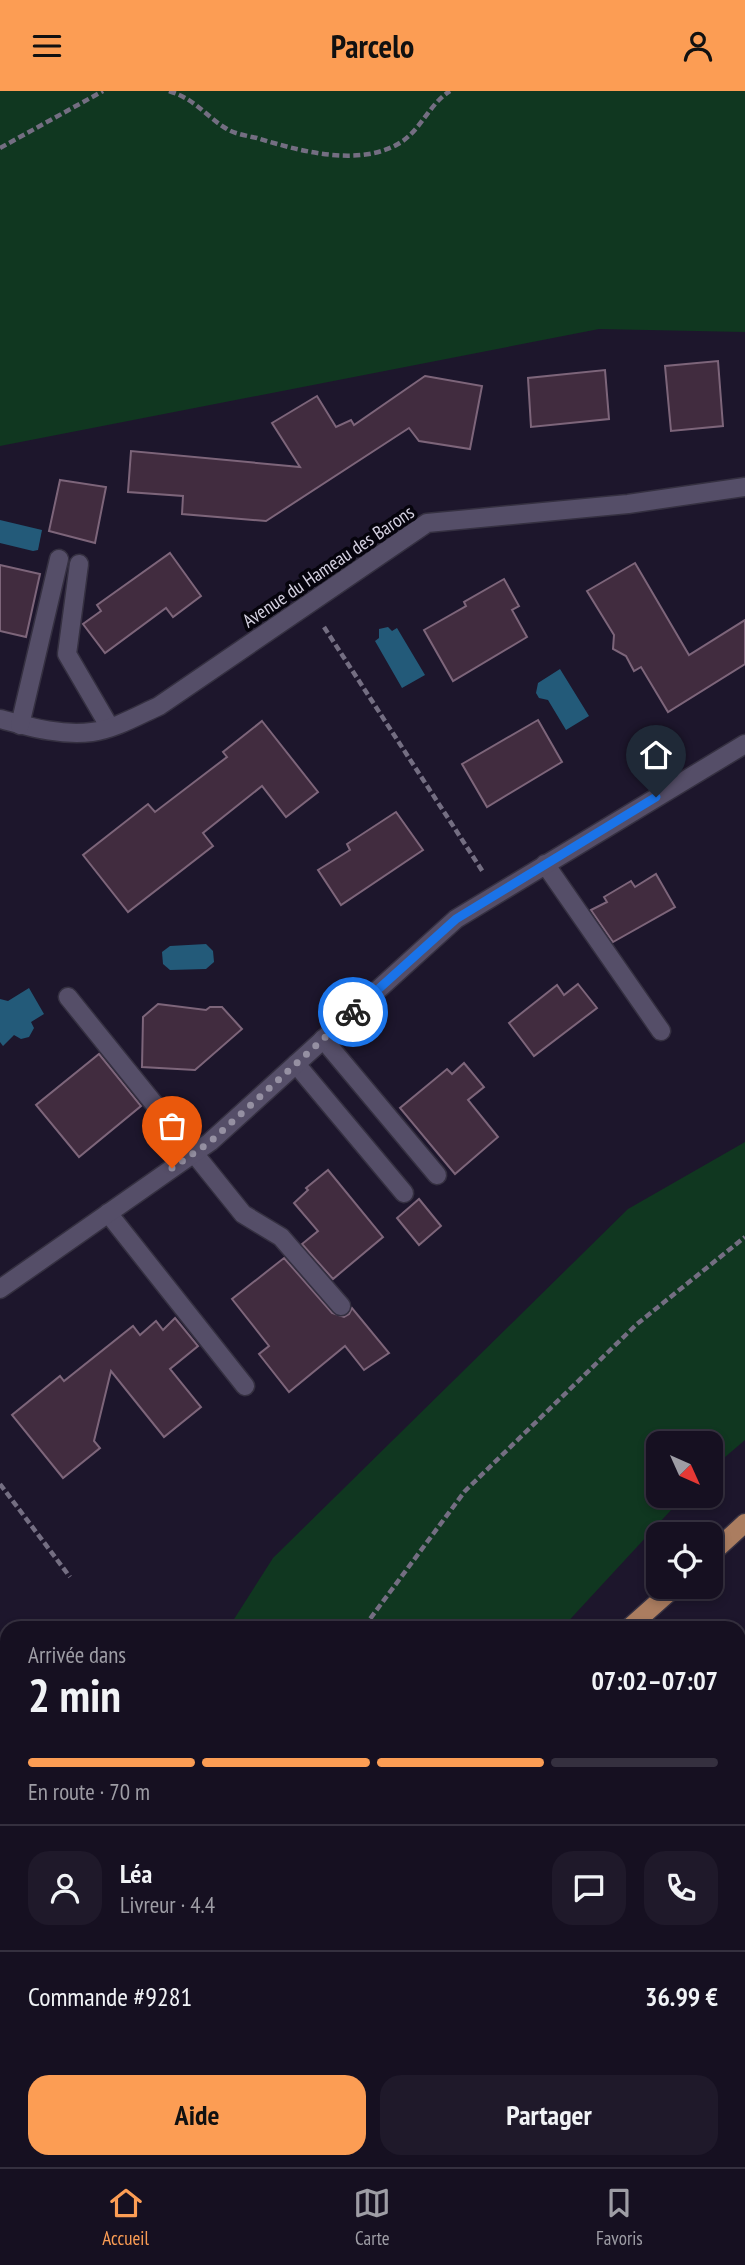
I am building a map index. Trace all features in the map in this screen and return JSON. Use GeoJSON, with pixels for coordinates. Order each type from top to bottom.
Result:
{"type":"FeatureCollection","features":[{"type":"Feature","properties":{"kind":"main road"},"geometry":{"type":"LineString","coordinates":[[723,1543],[745,1523]]}},
{"type":"Feature","properties":{"kind":"main road"},"geometry":{"type":"LineString","coordinates":[[637,1621],[661,1599]]}},
{"type":"Feature","properties":{"kind":"street","name":"Avenue du Hameau des Barons"},"geometry":{"type":"LineString","coordinates":[[0,719],[42,730],[93,732],[159,706],[427,523],[628,504],[745,487]]}},
{"type":"Feature","properties":{"kind":"street"},"geometry":{"type":"LineString","coordinates":[[20,725],[59,559]]}},
{"type":"Feature","properties":{"kind":"street"},"geometry":{"type":"LineString","coordinates":[[79,564],[67,654],[109,726]]}},
{"type":"Feature","properties":{"kind":"street"},"geometry":{"type":"LineString","coordinates":[[0,1289],[210,1142],[456,919],[745,744]]}},
{"type":"Feature","properties":{"kind":"street"},"geometry":{"type":"LineString","coordinates":[[545,864],[661,1031]]}},
{"type":"Feature","properties":{"kind":"street"},"geometry":{"type":"LineString","coordinates":[[68,997],[243,1214],[281,1237],[341,1306]]}},
{"type":"Feature","properties":{"kind":"street"},"geometry":{"type":"LineString","coordinates":[[323,1039],[437,1175]]}},
{"type":"Feature","properties":{"kind":"street"},"geometry":{"type":"LineString","coordinates":[[296,1064],[404,1193]]}},
{"type":"Feature","properties":{"kind":"street"},"geometry":{"type":"LineString","coordinates":[[108,1213],[245,1386]]}},
{"type":"Feature","properties":{"kind":"path"},"geometry":{"type":"LineString","coordinates":[[0,148],[103,91]]}},
{"type":"Feature","properties":{"kind":"path"},"geometry":{"type":"LineString","coordinates":[[169,91],[204,109],[227,129],[280,145],[327,155],[360,155],[395,146],[411,136],[432,106],[450,91]]}},
{"type":"Feature","properties":{"kind":"path"},"geometry":{"type":"LineString","coordinates":[[309,604],[496,893]]}},
{"type":"Feature","properties":{"kind":"path"},"geometry":{"type":"LineString","coordinates":[[368,1621],[465,1491],[637,1324],[745,1237]]}},
{"type":"Feature","properties":{"kind":"path"},"geometry":{"type":"LineString","coordinates":[[0,1484],[70,1577]]}},
{"type":"Feature","properties":{"kind":"green space"},"geometry":{"type":"Polygon","coordinates":[[[0,91],[745,91],[745,332],[599,329],[0,446],[0,91]]]}},
{"type":"Feature","properties":{"kind":"green space"},"geometry":{"type":"Polygon","coordinates":[[[745,1142],[745,1440],[723,1459],[723,1431],[646,1431],[646,1509],[672,1509],[660,1522],[646,1522],[646,1537],[569,1621],[233,1621],[273,1558],[628,1209],[745,1142]]]}},
{"type":"Feature","properties":{"kind":"water"},"geometry":{"type":"Polygon","coordinates":[[[0,520],[42,530],[38,550],[0,543],[0,520]]]}},
{"type":"Feature","properties":{"kind":"water"},"geometry":{"type":"Polygon","coordinates":[[[388,627],[392,631],[397,628],[425,675],[402,688],[375,641],[379,638],[379,629],[388,627]]]}},
{"type":"Feature","properties":{"kind":"water"},"geometry":{"type":"Polygon","coordinates":[[[560,669],[589,716],[566,730],[548,700],[539,698],[536,693],[538,683],[560,669]]]}},
{"type":"Feature","properties":{"kind":"water"},"geometry":{"type":"Polygon","coordinates":[[[206,944],[213,951],[214,962],[206,969],[170,970],[163,964],[162,952],[170,946],[206,944]]]}},
{"type":"Feature","properties":{"kind":"water"},"geometry":{"type":"Polygon","coordinates":[[[29,988],[44,1014],[31,1022],[34,1028],[29,1037],[21,1039],[14,1035],[3,1046],[0,1042],[0,999],[8,1001],[29,988]]]}},
{"type":"Feature","properties":{"kind":"building"},"geometry":{"type":"Polygon","coordinates":[[[718,361],[723,426],[671,431],[665,366],[718,361]]]}},
{"type":"Feature","properties":{"kind":"building"},"geometry":{"type":"Polygon","coordinates":[[[605,370],[609,419],[531,427],[528,378],[605,370]]]}},
{"type":"Feature","properties":{"kind":"building"},"geometry":{"type":"Polygon","coordinates":[[[425,376],[482,386],[470,449],[419,441],[409,428],[266,521],[182,514],[183,496],[128,492],[131,451],[300,467],[272,423],[317,396],[336,427],[351,420],[354,425],[425,376]]]}},
{"type":"Feature","properties":{"kind":"building"},"geometry":{"type":"Polygon","coordinates":[[[60,480],[106,487],[95,543],[49,531],[60,480]]]}},
{"type":"Feature","properties":{"kind":"building"},"geometry":{"type":"Polygon","coordinates":[[[170,553],[201,596],[173,617],[166,608],[105,653],[83,624],[101,611],[97,605],[170,553]]]}},
{"type":"Feature","properties":{"kind":"building"},"geometry":{"type":"Polygon","coordinates":[[[635,563],[689,655],[745,620],[745,664],[668,712],[641,667],[634,671],[626,656],[613,649],[614,635],[587,591],[635,563]]]}},
{"type":"Feature","properties":{"kind":"building"},"geometry":{"type":"Polygon","coordinates":[[[0,565],[40,574],[26,637],[0,631],[0,565]]]}},
{"type":"Feature","properties":{"kind":"building"},"geometry":{"type":"Polygon","coordinates":[[[504,579],[519,606],[512,610],[527,637],[453,681],[424,630],[466,606],[464,602],[504,579]]]}},
{"type":"Feature","properties":{"kind":"building"},"geometry":{"type":"Polygon","coordinates":[[[538,720],[562,762],[487,807],[462,764],[538,720]]]}},
{"type":"Feature","properties":{"kind":"building"},"geometry":{"type":"Polygon","coordinates":[[[262,721],[318,792],[286,817],[262,786],[203,833],[213,846],[128,912],[83,855],[148,804],[155,812],[227,757],[223,752],[262,721]]]}},
{"type":"Feature","properties":{"kind":"building"},"geometry":{"type":"Polygon","coordinates":[[[396,812],[423,850],[341,905],[318,870],[350,850],[347,844],[396,812]]]}},
{"type":"Feature","properties":{"kind":"building"},"geometry":{"type":"Polygon","coordinates":[[[656,874],[675,907],[613,942],[591,910],[607,902],[604,897],[631,881],[635,887],[656,874]]]}},
{"type":"Feature","properties":{"kind":"building"},"geometry":{"type":"Polygon","coordinates":[[[578,984],[597,1008],[534,1056],[509,1023],[557,985],[564,995],[578,984]]]}},
{"type":"Feature","properties":{"kind":"building"},"geometry":{"type":"Polygon","coordinates":[[[158,1004],[206,1010],[210,1007],[222,1007],[242,1029],[195,1070],[142,1067],[143,1017],[158,1004]]]}},
{"type":"Feature","properties":{"kind":"building"},"geometry":{"type":"Polygon","coordinates":[[[99,1054],[141,1106],[79,1157],[36,1105],[99,1054]]]}},
{"type":"Feature","properties":{"kind":"building"},"geometry":{"type":"Polygon","coordinates":[[[464,1063],[484,1087],[468,1100],[498,1137],[455,1174],[400,1108],[447,1069],[452,1074],[464,1063]]]}},
{"type":"Feature","properties":{"kind":"building"},"geometry":{"type":"Polygon","coordinates":[[[328,1170],[383,1237],[333,1279],[302,1244],[318,1231],[294,1203],[308,1190],[306,1188],[328,1170]]]}},
{"type":"Feature","properties":{"kind":"building"},"geometry":{"type":"Polygon","coordinates":[[[419,1199],[441,1226],[419,1245],[397,1218],[419,1199]]]}},
{"type":"Feature","properties":{"kind":"building"},"geometry":{"type":"Polygon","coordinates":[[[284,1258],[332,1313],[344,1317],[352,1308],[389,1353],[364,1370],[345,1346],[289,1392],[259,1354],[269,1346],[232,1299],[284,1258]]]}},
{"type":"Feature","properties":{"kind":"building"},"geometry":{"type":"Polygon","coordinates":[[[175,1318],[198,1346],[170,1369],[201,1407],[164,1437],[111,1371],[94,1441],[100,1448],[63,1478],[12,1415],[60,1376],[64,1381],[133,1326],[140,1335],[156,1321],[163,1330],[175,1318]]]}},
{"type":"Feature","properties":{"kind":"way so far"},"geometry":{"type":"LineString","coordinates":[[172,1168],[210,1142],[353,1012]]}},
{"type":"Feature","properties":{"kind":"route"},"geometry":{"type":"LineString","coordinates":[[353,1012],[456,919],[656,797]]}}]}
